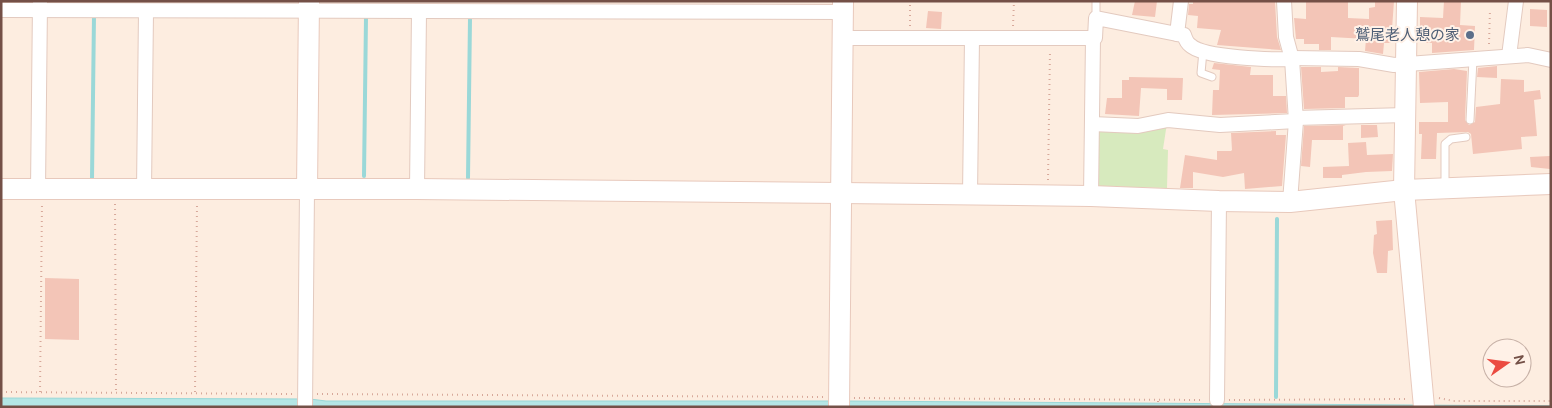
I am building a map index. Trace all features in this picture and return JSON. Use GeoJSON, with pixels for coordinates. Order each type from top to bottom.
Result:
{"type":"FeatureCollection","features":[{"type":"Feature","properties":{"kind":"street"},"geometry":{"type":"LineString","coordinates":[[1177,34],[1181,1]]}},
{"type":"Feature","properties":{"kind":"street"},"geometry":{"type":"LineString","coordinates":[[1284,1],[1286,37],[1292,58],[1296,120],[1290,202]]}},
{"type":"Feature","properties":{"kind":"street"},"geometry":{"type":"LineString","coordinates":[[1407,1],[1404,190],[1424,401]]}},
{"type":"Feature","properties":{"kind":"street"},"geometry":{"type":"LineString","coordinates":[[1509,56],[1516,1]]}},
{"type":"Feature","properties":{"kind":"street"},"geometry":{"type":"LineString","coordinates":[[39,6],[40,189]]}},
{"type":"Feature","properties":{"kind":"street"},"geometry":{"type":"LineString","coordinates":[[1,10],[39,6],[146,11],[309,7],[419,12],[843,7],[839,401]]}},
{"type":"Feature","properties":{"kind":"street"},"geometry":{"type":"LineString","coordinates":[[305,398],[309,7]]}},
{"type":"Feature","properties":{"kind":"street"},"geometry":{"type":"LineString","coordinates":[[144,190],[146,11]]}},
{"type":"Feature","properties":{"kind":"street"},"geometry":{"type":"LineString","coordinates":[[417,189],[419,12]]}},
{"type":"Feature","properties":{"kind":"street"},"geometry":{"type":"LineString","coordinates":[[1091,196],[1093,38],[1095,38],[1096,18],[1184,35],[1191,46],[1203,51],[1253,59],[1318,57],[1394,65],[1528,55],[1551,60]]}},
{"type":"Feature","properties":{"kind":"street"},"geometry":{"type":"LineString","coordinates":[[843,38],[1093,38]]}},
{"type":"Feature","properties":{"kind":"street"},"geometry":{"type":"LineString","coordinates":[[970,195],[972,38]]}},
{"type":"Feature","properties":{"kind":"street"},"geometry":{"type":"LineString","coordinates":[[1092,124],[1138,126],[1168,120],[1220,125],[1406,115]]}},
{"type":"Feature","properties":{"kind":"street"},"geometry":{"type":"LineString","coordinates":[[1,189],[417,189],[841,193],[1091,196],[1219,202],[1290,202],[1404,190],[1551,184]]}},
{"type":"Feature","properties":{"kind":"street"},"geometry":{"type":"LineString","coordinates":[[1217,400],[1219,202]]}},
{"type":"Feature","properties":{"kind":"lane"},"geometry":{"type":"LineString","coordinates":[[1096,1],[1096,18]]}},
{"type":"Feature","properties":{"kind":"lane"},"geometry":{"type":"LineString","coordinates":[[1203,51],[1201,73],[1212,77]]}},
{"type":"Feature","properties":{"kind":"lane"},"geometry":{"type":"LineString","coordinates":[[1470,120],[1473,59]]}},
{"type":"Feature","properties":{"kind":"lane"},"geometry":{"type":"LineString","coordinates":[[1445,188],[1445,144],[1451,139],[1466,137]]}},
{"type":"Feature","properties":{"kind":"path"},"geometry":{"type":"LineString","coordinates":[[909,38],[910,1]]}},
{"type":"Feature","properties":{"kind":"path"},"geometry":{"type":"LineString","coordinates":[[1013,38],[1014,1]]}},
{"type":"Feature","properties":{"kind":"path"},"geometry":{"type":"LineString","coordinates":[[1488,58],[1490,9]]}},
{"type":"Feature","properties":{"kind":"path"},"geometry":{"type":"LineString","coordinates":[[1048,196],[1050,38]]}},
{"type":"Feature","properties":{"kind":"path"},"geometry":{"type":"LineString","coordinates":[[40,189],[40,392]]}},
{"type":"Feature","properties":{"kind":"path"},"geometry":{"type":"LineString","coordinates":[[115,190],[116,392]]}},
{"type":"Feature","properties":{"kind":"path"},"geometry":{"type":"LineString","coordinates":[[195,392],[197,190]]}},
{"type":"Feature","properties":{"kind":"path"},"geometry":{"type":"LineString","coordinates":[[1,392],[195,392],[305,398],[839,401],[1551,401]]}},
{"type":"Feature","properties":{"kind":"path"},"geometry":{"type":"LineString","coordinates":[[1158,400],[1158,407]]}},
{"type":"Feature","properties":{"kind":"green space"},"geometry":{"type":"Polygon","coordinates":[[[1167,123],[1163,149],[1168,150],[1167,188],[1097,186],[1098,130],[1167,123]]]}},
{"type":"Feature","properties":{"kind":"water"},"geometry":{"type":"Polygon","coordinates":[[[1,398],[310,399],[326,401],[846,401],[1551,406],[1,407],[1,398]]]}},
{"type":"Feature","properties":{"kind":"building"},"geometry":{"type":"Polygon","coordinates":[[[1135,1],[1157,1],[1155,17],[1132,15],[1135,1]]]}},
{"type":"Feature","properties":{"kind":"building"},"geometry":{"type":"Polygon","coordinates":[[[1193,1],[1275,1],[1277,37],[1281,50],[1217,45],[1221,30],[1197,28],[1198,16],[1188,15],[1189,4],[1193,4],[1193,1]]]}},
{"type":"Feature","properties":{"kind":"building"},"geometry":{"type":"Polygon","coordinates":[[[1306,1],[1348,1],[1348,18],[1369,19],[1369,8],[1375,7],[1375,1],[1394,1],[1391,43],[1384,43],[1383,54],[1365,51],[1366,39],[1331,37],[1331,50],[1319,50],[1319,44],[1304,44],[1304,39],[1296,39],[1294,18],[1306,19],[1306,1]]]}},
{"type":"Feature","properties":{"kind":"building"},"geometry":{"type":"Polygon","coordinates":[[[1444,1],[1461,1],[1460,25],[1475,26],[1474,50],[1432,53],[1432,43],[1426,43],[1426,27],[1420,27],[1420,17],[1443,18],[1444,1]]]}},
{"type":"Feature","properties":{"kind":"building"},"geometry":{"type":"Polygon","coordinates":[[[1530,9],[1547,10],[1547,27],[1530,26],[1530,9]]]}},
{"type":"Feature","properties":{"kind":"building"},"geometry":{"type":"Polygon","coordinates":[[[928,11],[942,12],[941,29],[926,28],[928,11]]]}},
{"type":"Feature","properties":{"kind":"building"},"geometry":{"type":"Polygon","coordinates":[[[1214,63],[1251,67],[1250,75],[1273,75],[1273,96],[1286,96],[1287,113],[1212,115],[1213,90],[1219,90],[1220,70],[1212,69],[1214,63]]]}},
{"type":"Feature","properties":{"kind":"building"},"geometry":{"type":"Polygon","coordinates":[[[1497,66],[1497,78],[1477,77],[1478,68],[1497,66]]]}},
{"type":"Feature","properties":{"kind":"building"},"geometry":{"type":"Polygon","coordinates":[[[1301,67],[1321,67],[1321,72],[1338,71],[1338,67],[1359,68],[1358,97],[1345,97],[1345,108],[1304,109],[1301,67]]]}},
{"type":"Feature","properties":{"kind":"building"},"geometry":{"type":"Polygon","coordinates":[[[1454,69],[1467,71],[1465,120],[1469,125],[1475,122],[1476,107],[1500,104],[1501,79],[1524,80],[1524,92],[1540,90],[1541,99],[1534,100],[1537,136],[1521,137],[1522,149],[1473,154],[1471,134],[1468,132],[1437,133],[1436,159],[1421,159],[1422,134],[1419,134],[1419,122],[1448,122],[1448,102],[1420,103],[1419,72],[1454,69]]]}},
{"type":"Feature","properties":{"kind":"building"},"geometry":{"type":"Polygon","coordinates":[[[1129,77],[1183,78],[1182,100],[1167,100],[1167,89],[1141,88],[1139,116],[1105,114],[1107,98],[1122,98],[1122,80],[1129,80],[1129,77]]]}},
{"type":"Feature","properties":{"kind":"building"},"geometry":{"type":"Polygon","coordinates":[[[1346,125],[1343,126],[1343,140],[1312,140],[1310,167],[1301,166],[1304,126],[1346,125]]]}},
{"type":"Feature","properties":{"kind":"building"},"geometry":{"type":"Polygon","coordinates":[[[1361,125],[1377,125],[1378,137],[1361,138],[1361,125]]]}},
{"type":"Feature","properties":{"kind":"building"},"geometry":{"type":"Polygon","coordinates":[[[1276,131],[1276,135],[1286,135],[1282,186],[1245,189],[1244,173],[1223,177],[1193,172],[1193,188],[1180,188],[1185,155],[1217,160],[1217,151],[1232,150],[1231,133],[1276,131]]]}},
{"type":"Feature","properties":{"kind":"building"},"geometry":{"type":"Polygon","coordinates":[[[1366,142],[1367,155],[1393,154],[1392,171],[1342,175],[1342,178],[1323,178],[1323,167],[1349,166],[1348,143],[1366,142]]]}},
{"type":"Feature","properties":{"kind":"building"},"geometry":{"type":"Polygon","coordinates":[[[1550,156],[1550,169],[1531,167],[1530,157],[1550,156]]]}},
{"type":"Feature","properties":{"kind":"building"},"geometry":{"type":"Polygon","coordinates":[[[1392,220],[1393,250],[1388,251],[1387,273],[1377,273],[1373,253],[1374,235],[1377,234],[1376,221],[1392,220]]]}},
{"type":"Feature","properties":{"kind":"building"},"geometry":{"type":"Polygon","coordinates":[[[45,278],[79,279],[79,340],[45,339],[45,278]]]}},
{"type":"Feature","properties":{"kind":"waterway"},"geometry":{"type":"LineString","coordinates":[[92,179],[94,15]]}},
{"type":"Feature","properties":{"kind":"waterway"},"geometry":{"type":"LineString","coordinates":[[364,176],[366,17]]}},
{"type":"Feature","properties":{"kind":"waterway"},"geometry":{"type":"LineString","coordinates":[[468,178],[470,18]]}},
{"type":"Feature","properties":{"kind":"waterway"},"geometry":{"type":"LineString","coordinates":[[1276,397],[1277,219]]}},
{"type":"Feature","properties":{"kind":"place","name":"鷲尾老人憩の家"},"geometry":{"type":"Point","coordinates":[1470,35]}}]}
